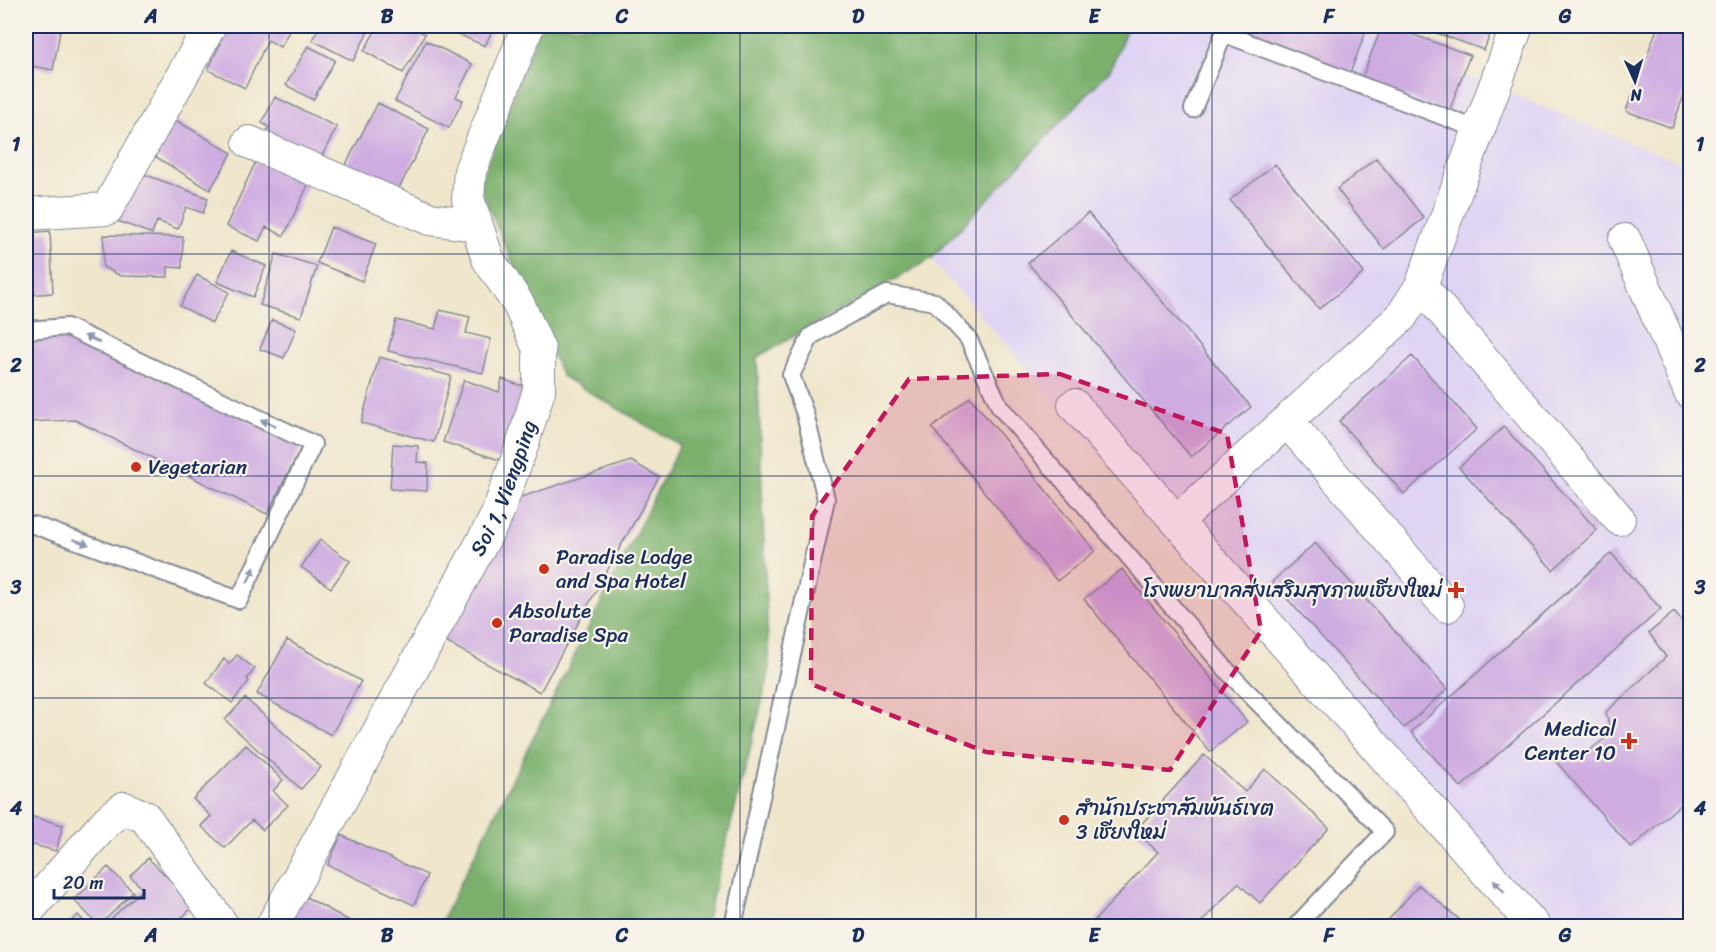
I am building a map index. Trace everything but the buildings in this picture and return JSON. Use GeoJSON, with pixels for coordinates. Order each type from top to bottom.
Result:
{"type":"FeatureCollection","features":[{"type":"Feature","properties":{"kind":"street"},"geometry":{"type":"LineString","coordinates":[[26,214],[107,209],[210,26]]}},
{"type":"Feature","properties":{"kind":"street","name":"Soi 1, Viengping"},"geometry":{"type":"LineString","coordinates":[[272,927],[496,517],[522,446],[539,390],[539,350],[519,305],[488,259],[468,199],[470,171],[528,26]]}},
{"type":"Feature","properties":{"kind":"street"},"geometry":{"type":"LineString","coordinates":[[1177,521],[1401,317],[1421,286],[1517,26]]}},
{"type":"Feature","properties":{"kind":"street"},"geometry":{"type":"LineString","coordinates":[[249,142],[430,219],[476,225]]}},
{"type":"Feature","properties":{"kind":"street"},"geometry":{"type":"LineString","coordinates":[[1625,240],[1690,392]]}},
{"type":"Feature","properties":{"kind":"street"},"geometry":{"type":"LineString","coordinates":[[1421,286],[1619,519]]}},
{"type":"Feature","properties":{"kind":"street"},"geometry":{"type":"LineString","coordinates":[[1074,405],[1534,927]]}},
{"type":"Feature","properties":{"kind":"street"},"geometry":{"type":"LineString","coordinates":[[1287,421],[1447,606]]}},
{"type":"Feature","properties":{"kind":"street"},"geometry":{"type":"LineString","coordinates":[[26,913],[106,821],[124,808],[145,817],[223,927]]}},
{"type":"Feature","properties":{"kind":"lane"},"geometry":{"type":"LineString","coordinates":[[1193,109],[1226,30],[1479,130]]}},
{"type":"Feature","properties":{"kind":"lane"},"geometry":{"type":"LineString","coordinates":[[733,927],[826,499],[805,414],[791,375],[811,336],[887,294],[935,302],[968,338],[1000,407],[1230,674],[1385,832],[1296,927]]}},
{"type":"Feature","properties":{"kind":"lane"},"geometry":{"type":"LineString","coordinates":[[26,330],[67,327],[313,444],[239,600],[34,525],[26,525]]}},
{"type":"Feature","properties":{"kind":"highlighted area"},"geometry":{"type":"Polygon","coordinates":[[[1060,374],[1227,434],[1261,631],[1170,770],[986,752],[811,684],[812,516],[909,379],[1060,374]]]}},
{"type":"Feature","properties":{"kind":"shaded area","name":"โรงพยาบาลส่งเสริมสุขภาพเชียงใหม่"},"geometry":{"type":"Polygon","coordinates":[[[1128,26],[1346,26],[1690,167],[1690,921],[1683,926],[1515,926],[931,259],[1110,70],[1128,26]]]}},
{"type":"Feature","properties":{"kind":"green space"},"geometry":{"type":"Polygon","coordinates":[[[540,26],[1128,26],[1110,70],[931,259],[757,357],[769,674],[705,926],[439,926],[680,445],[562,376],[479,185],[540,26]]]}},
{"type":"Feature","properties":{"kind":"place","name":"Vegetarian"},"geometry":{"type":"Point","coordinates":[136,467]}},
{"type":"Feature","properties":{"kind":"place","name":"Paradise Lodge and Spa Hotel"},"geometry":{"type":"Point","coordinates":[544,569]}},
{"type":"Feature","properties":{"kind":"place","name":"โรงพยาบาลส่งเสริมสุขภาพเชียงใหม่"},"geometry":{"type":"Point","coordinates":[1456,590]}},
{"type":"Feature","properties":{"kind":"place","name":"Absolute Paradise Spa"},"geometry":{"type":"Point","coordinates":[497,623]}},
{"type":"Feature","properties":{"kind":"place","name":"Medical Center 10"},"geometry":{"type":"Point","coordinates":[1629,741]}},
{"type":"Feature","properties":{"kind":"place","name":"สำนักประชาสัมพันธ์เขต 3 เชียงใหม่"},"geometry":{"type":"Point","coordinates":[1064,820]}}]}
